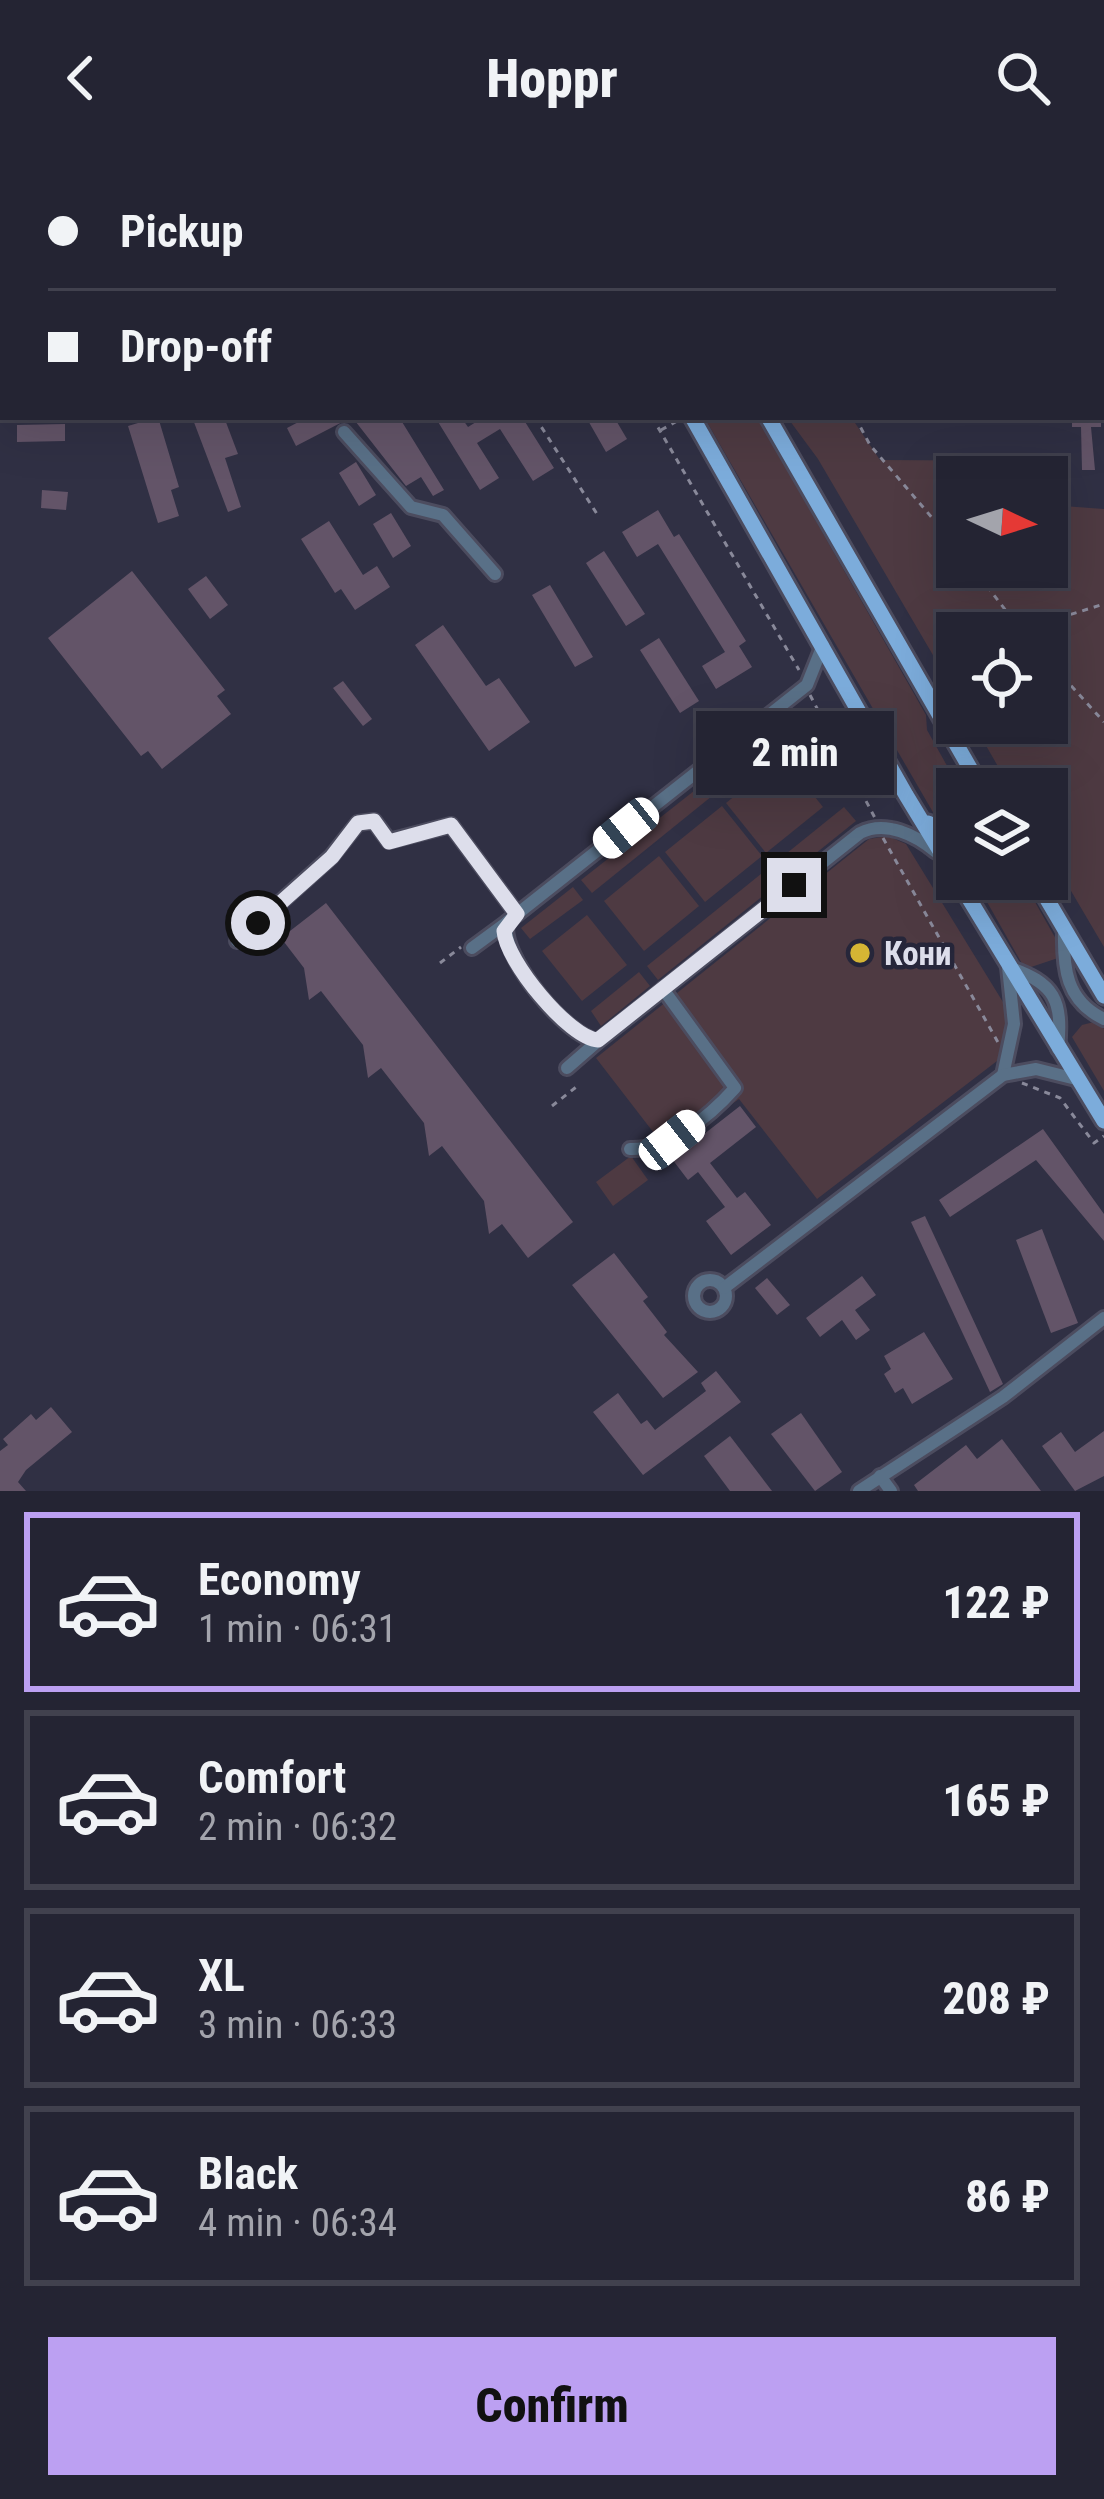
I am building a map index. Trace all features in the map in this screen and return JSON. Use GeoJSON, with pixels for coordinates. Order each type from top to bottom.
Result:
{"type":"FeatureCollection","features":[{"type":"Feature","properties":{"kind":"main road"},"geometry":{"type":"LineString","coordinates":[[690,420],[824,644],[936,845]]}},
{"type":"Feature","properties":{"kind":"main road"},"geometry":{"type":"LineString","coordinates":[[770,420],[968,768]]}},
{"type":"Feature","properties":{"kind":"main road"},"geometry":{"type":"LineString","coordinates":[[920,818],[936,826]]}},
{"type":"Feature","properties":{"kind":"main road"},"geometry":{"type":"LineString","coordinates":[[971,900],[1058,1051],[1104,1120]]}},
{"type":"Feature","properties":{"kind":"main road"},"geometry":{"type":"LineString","coordinates":[[1048,900],[1104,996]]}},
{"type":"Feature","properties":{"kind":"street"},"geometry":{"type":"LineString","coordinates":[[344,432],[411,507],[443,515],[495,574]]}},
{"type":"Feature","properties":{"kind":"street"},"geometry":{"type":"LineString","coordinates":[[470,945],[512,918],[808,685],[824,644]]}},
{"type":"Feature","properties":{"kind":"street"},"geometry":{"type":"LineString","coordinates":[[237,941],[332,857],[358,823],[374,821],[389,842],[451,825],[512,918]]}},
{"type":"Feature","properties":{"kind":"street"},"geometry":{"type":"LineString","coordinates":[[567,1068],[860,833],[877,827],[925,842],[936,852]]}},
{"type":"Feature","properties":{"kind":"street"},"geometry":{"type":"LineString","coordinates":[[512,918],[505,941],[520,966],[573,1034],[598,1040]]}},
{"type":"Feature","properties":{"kind":"street"},"geometry":{"type":"LineString","coordinates":[[1065,927],[1066,979],[1079,1002],[1104,1019]]}},
{"type":"Feature","properties":{"kind":"street"},"geometry":{"type":"LineString","coordinates":[[1008,967],[1014,1024],[1008,1068]]}},
{"type":"Feature","properties":{"kind":"street"},"geometry":{"type":"LineString","coordinates":[[630,1149],[650,1149],[672,1140],[735,1088],[663,989]]}},
{"type":"Feature","properties":{"kind":"street"},"geometry":{"type":"LineString","coordinates":[[729,1284],[1008,1068],[1048,1070],[1076,1079]]}},
{"type":"Feature","properties":{"kind":"street"},"geometry":{"type":"LineString","coordinates":[[859,1491],[1003,1396],[1104,1318]]}},
{"type":"Feature","properties":{"kind":"street"},"geometry":{"type":"LineString","coordinates":[[880,1476],[891,1491]]}},
{"type":"Feature","properties":{"kind":"path"},"geometry":{"type":"LineString","coordinates":[[537,420],[597,514]]}},
{"type":"Feature","properties":{"kind":"path"},"geometry":{"type":"LineString","coordinates":[[654,420],[808,685],[812,702],[872,806],[877,827],[1008,1068],[1023,1085],[1060,1098],[1094,1143],[1104,1136]]}},
{"type":"Feature","properties":{"kind":"path"},"geometry":{"type":"LineString","coordinates":[[659,431],[682,420]]}},
{"type":"Feature","properties":{"kind":"path"},"geometry":{"type":"LineString","coordinates":[[857,420],[870,445],[936,523]]}},
{"type":"Feature","properties":{"kind":"path"},"geometry":{"type":"LineString","coordinates":[[988,588],[1007,612]]}},
{"type":"Feature","properties":{"kind":"path"},"geometry":{"type":"LineString","coordinates":[[1068,616],[1104,604]]}},
{"type":"Feature","properties":{"kind":"path"},"geometry":{"type":"LineString","coordinates":[[1068,682],[1104,722]]}},
{"type":"Feature","properties":{"kind":"path"},"geometry":{"type":"LineString","coordinates":[[440,963],[470,945]]}},
{"type":"Feature","properties":{"kind":"path"},"geometry":{"type":"LineString","coordinates":[[552,1106],[580,1084]]}},
{"type":"Feature","properties":{"kind":"shaded area"},"geometry":{"type":"Polygon","coordinates":[[[706,420],[759,420],[926,715],[927,730],[948,768],[936,768],[936,815],[706,420]]]}},
{"type":"Feature","properties":{"kind":"shaded area"},"geometry":{"type":"Polygon","coordinates":[[[789,420],[853,420],[880,460],[936,460],[936,588],[1068,588],[1068,506],[1104,509],[1104,947],[1068,886],[1068,768],[999,768],[985,744],[1068,744],[1068,612],[936,612],[936,660],[818,459],[789,420]]]}},
{"type":"Feature","properties":{"kind":"shaded area"},"geometry":{"type":"Polygon","coordinates":[[[789,716],[795,729],[592,893],[581,880],[789,716]]]}},
{"type":"Feature","properties":{"kind":"shaded area"},"geometry":{"type":"Polygon","coordinates":[[[783,757],[823,807],[766,853],[726,803],[783,757]]]}},
{"type":"Feature","properties":{"kind":"shaded area"},"geometry":{"type":"Polygon","coordinates":[[[722,806],[762,856],[705,902],[665,852],[722,806]]]}},
{"type":"Feature","properties":{"kind":"shaded area"},"geometry":{"type":"Polygon","coordinates":[[[844,807],[856,821],[658,980],[647,966],[844,807]]]}},
{"type":"Feature","properties":{"kind":"shaded area"},"geometry":{"type":"Polygon","coordinates":[[[888,836],[906,844],[936,900],[940,900],[1006,1007],[1011,1027],[997,1061],[817,1199],[739,1099],[667,1150],[596,1058],[869,839],[888,836]]]}},
{"type":"Feature","properties":{"kind":"shaded area"},"geometry":{"type":"Polygon","coordinates":[[[659,856],[699,906],[644,951],[604,901],[659,856]]]}},
{"type":"Feature","properties":{"kind":"shaded area"},"geometry":{"type":"Polygon","coordinates":[[[573,887],[583,900],[530,939],[521,928],[573,887]]]}},
{"type":"Feature","properties":{"kind":"shaded area"},"geometry":{"type":"Polygon","coordinates":[[[986,900],[1034,900],[1061,948],[1058,958],[1025,969],[986,900]]]}},
{"type":"Feature","properties":{"kind":"shaded area"},"geometry":{"type":"Polygon","coordinates":[[[587,915],[627,965],[582,1001],[542,951],[587,915]]]}},
{"type":"Feature","properties":{"kind":"shaded area"},"geometry":{"type":"Polygon","coordinates":[[[639,972],[650,986],[601,1026],[591,1011],[639,972]]]}},
{"type":"Feature","properties":{"kind":"shaded area"},"geometry":{"type":"Polygon","coordinates":[[[1098,1021],[1104,1029],[1104,1091],[1072,1037],[1082,1025],[1098,1021]]]}},
{"type":"Feature","properties":{"kind":"shaded area"},"geometry":{"type":"Polygon","coordinates":[[[631,1156],[648,1180],[613,1206],[596,1182],[631,1156]]]}},
{"type":"Feature","properties":{"kind":"building"},"geometry":{"type":"Polygon","coordinates":[[[159,420],[179,487],[171,490],[179,516],[158,523],[128,426],[159,420]]]}},
{"type":"Feature","properties":{"kind":"building"},"geometry":{"type":"Polygon","coordinates":[[[193,420],[225,420],[238,454],[225,458],[241,507],[228,512],[193,420]]]}},
{"type":"Feature","properties":{"kind":"building"},"geometry":{"type":"Polygon","coordinates":[[[302,420],[346,420],[296,446],[287,428],[302,420]]]}},
{"type":"Feature","properties":{"kind":"building"},"geometry":{"type":"Polygon","coordinates":[[[354,420],[401,420],[444,490],[433,496],[421,477],[406,486],[354,420]]]}},
{"type":"Feature","properties":{"kind":"building"},"geometry":{"type":"Polygon","coordinates":[[[437,420],[463,420],[468,427],[479,420],[524,420],[554,468],[533,481],[500,429],[477,443],[499,478],[480,490],[437,420]]]}},
{"type":"Feature","properties":{"kind":"building"},"geometry":{"type":"Polygon","coordinates":[[[588,420],[616,420],[627,439],[606,452],[588,420]]]}},
{"type":"Feature","properties":{"kind":"building"},"geometry":{"type":"Polygon","coordinates":[[[1072,420],[1101,420],[1101,427],[1091,427],[1095,470],[1082,470],[1081,427],[1072,427],[1072,420]]]}},
{"type":"Feature","properties":{"kind":"building"},"geometry":{"type":"Polygon","coordinates":[[[65,424],[65,441],[17,442],[17,425],[65,424]]]}},
{"type":"Feature","properties":{"kind":"building"},"geometry":{"type":"Polygon","coordinates":[[[356,462],[376,495],[359,506],[339,473],[356,462]]]}},
{"type":"Feature","properties":{"kind":"building"},"geometry":{"type":"Polygon","coordinates":[[[42,490],[68,492],[66,510],[41,508],[42,490]]]}},
{"type":"Feature","properties":{"kind":"building"},"geometry":{"type":"Polygon","coordinates":[[[658,510],[674,537],[679,534],[746,641],[739,646],[752,667],[716,689],[702,666],[725,652],[658,544],[637,557],[622,532],[658,510]]]}},
{"type":"Feature","properties":{"kind":"building"},"geometry":{"type":"Polygon","coordinates":[[[391,513],[411,546],[393,558],[373,524],[391,513]]]}},
{"type":"Feature","properties":{"kind":"building"},"geometry":{"type":"Polygon","coordinates":[[[329,521],[363,575],[377,566],[390,587],[355,610],[341,589],[335,593],[301,539],[329,521]]]}},
{"type":"Feature","properties":{"kind":"building"},"geometry":{"type":"Polygon","coordinates":[[[604,551],[645,614],[626,626],[586,563],[604,551]]]}},
{"type":"Feature","properties":{"kind":"building"},"geometry":{"type":"Polygon","coordinates":[[[132,571],[225,690],[217,696],[231,714],[162,769],[148,751],[141,756],[48,638],[132,571]]]}},
{"type":"Feature","properties":{"kind":"building"},"geometry":{"type":"Polygon","coordinates":[[[206,576],[228,605],[210,619],[188,589],[206,576]]]}},
{"type":"Feature","properties":{"kind":"building"},"geometry":{"type":"Polygon","coordinates":[[[550,585],[593,657],[575,667],[532,595],[550,585]]]}},
{"type":"Feature","properties":{"kind":"building"},"geometry":{"type":"Polygon","coordinates":[[[443,625],[486,686],[499,678],[530,722],[489,751],[415,645],[443,625]]]}},
{"type":"Feature","properties":{"kind":"building"},"geometry":{"type":"Polygon","coordinates":[[[659,638],[699,701],[680,713],[640,650],[659,638]]]}},
{"type":"Feature","properties":{"kind":"building"},"geometry":{"type":"Polygon","coordinates":[[[343,681],[372,719],[363,726],[333,688],[343,681]]]}},
{"type":"Feature","properties":{"kind":"building"},"geometry":{"type":"Polygon","coordinates":[[[326,903],[573,1222],[528,1258],[502,1224],[489,1234],[484,1201],[442,1146],[429,1156],[424,1123],[381,1068],[368,1078],[363,1045],[321,991],[309,1000],[304,968],[281,938],[326,903]]]}},
{"type":"Feature","properties":{"kind":"building"},"geometry":{"type":"Polygon","coordinates":[[[740,1106],[756,1127],[710,1163],[737,1198],[745,1192],[771,1225],[731,1255],[706,1221],[725,1207],[698,1172],[688,1180],[672,1159],[740,1106]]]}},
{"type":"Feature","properties":{"kind":"building"},"geometry":{"type":"Polygon","coordinates":[[[1043,1129],[1104,1214],[1104,1241],[1036,1160],[950,1217],[939,1200],[1043,1129]]]}},
{"type":"Feature","properties":{"kind":"building"},"geometry":{"type":"Polygon","coordinates":[[[925,1216],[1003,1384],[990,1392],[911,1222],[925,1216]]]}},
{"type":"Feature","properties":{"kind":"building"},"geometry":{"type":"Polygon","coordinates":[[[1042,1229],[1078,1323],[1051,1333],[1016,1240],[1042,1229]]]}},
{"type":"Feature","properties":{"kind":"building"},"geometry":{"type":"Polygon","coordinates":[[[614,1253],[648,1297],[643,1301],[667,1332],[664,1335],[698,1372],[663,1398],[572,1285],[614,1253]]]}},
{"type":"Feature","properties":{"kind":"building"},"geometry":{"type":"Polygon","coordinates":[[[862,1276],[876,1295],[855,1310],[870,1330],[856,1340],[842,1320],[820,1337],[806,1318],[862,1276]]]}},
{"type":"Feature","properties":{"kind":"building"},"geometry":{"type":"Polygon","coordinates":[[[767,1278],[790,1305],[777,1315],[755,1288],[767,1278]]]}},
{"type":"Feature","properties":{"kind":"building"},"geometry":{"type":"Polygon","coordinates":[[[924,1332],[953,1379],[912,1404],[903,1388],[895,1393],[884,1374],[891,1369],[884,1356],[924,1332]]]}},
{"type":"Feature","properties":{"kind":"building"},"geometry":{"type":"Polygon","coordinates":[[[716,1371],[741,1402],[643,1475],[593,1412],[618,1393],[641,1424],[647,1420],[655,1430],[706,1391],[701,1383],[716,1371]]]}},
{"type":"Feature","properties":{"kind":"building"},"geometry":{"type":"Polygon","coordinates":[[[51,1407],[72,1432],[26,1470],[18,1482],[26,1491],[0,1491],[0,1451],[8,1445],[3,1439],[31,1414],[36,1420],[51,1407]]]}},
{"type":"Feature","properties":{"kind":"building"},"geometry":{"type":"Polygon","coordinates":[[[801,1413],[842,1472],[815,1491],[771,1434],[801,1413]]]}},
{"type":"Feature","properties":{"kind":"building"},"geometry":{"type":"Polygon","coordinates":[[[1104,1431],[1104,1476],[1075,1491],[1042,1446],[1061,1432],[1075,1452],[1104,1431]]]}},
{"type":"Feature","properties":{"kind":"building"},"geometry":{"type":"Polygon","coordinates":[[[730,1436],[772,1491],[730,1491],[704,1456],[730,1436]]]}},
{"type":"Feature","properties":{"kind":"building"},"geometry":{"type":"Polygon","coordinates":[[[1002,1439],[1041,1491],[918,1491],[914,1485],[966,1445],[977,1459],[1002,1439]]]}},
{"type":"Feature","properties":{"kind":"place","name":"Кони"},"geometry":{"type":"Point","coordinates":[860,953]}},
{"type":"Feature","properties":{"kind":"route"},"geometry":{"type":"LineString","coordinates":[[258,923],[332,857],[358,823],[374,821],[389,842],[451,825],[517,914],[504,931],[508,950],[573,1034],[598,1040],[794,885]]}}]}
